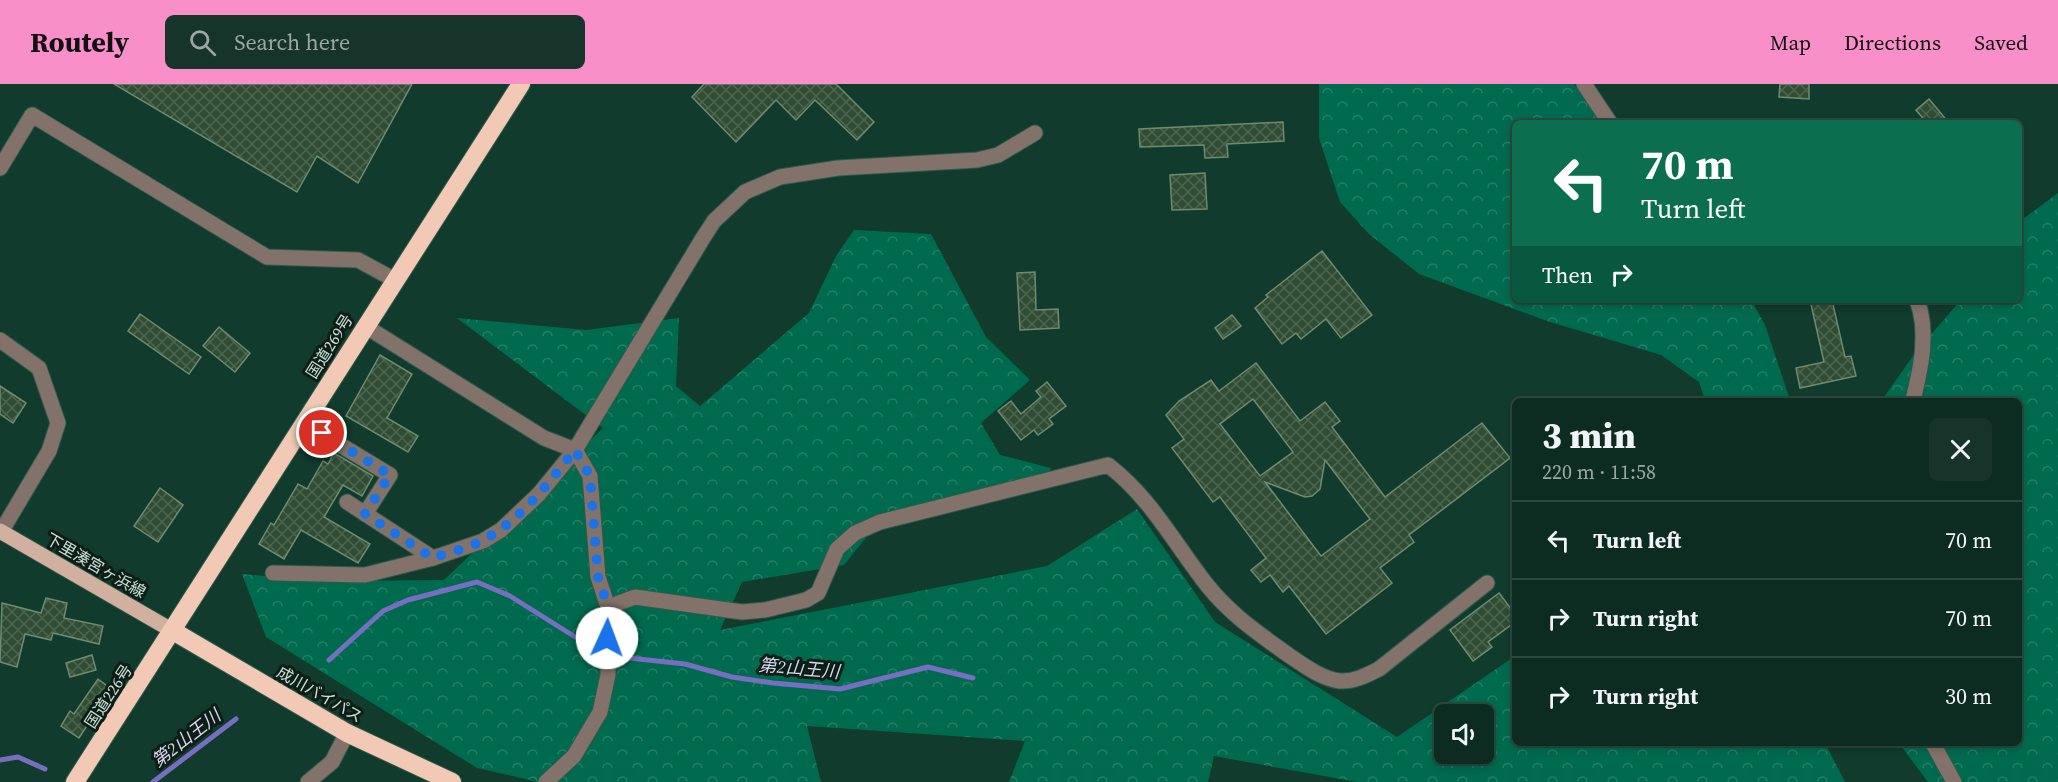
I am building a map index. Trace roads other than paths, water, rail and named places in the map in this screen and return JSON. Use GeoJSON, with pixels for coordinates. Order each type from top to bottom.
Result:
{"type":"FeatureCollection","features":[{"type":"Feature","properties":{"kind":"highway","name":"国道269号"},"geometry":{"type":"LineString","coordinates":[[173,631],[521,84]]}},
{"type":"Feature","properties":{"kind":"highway","name":"成川バイパス"},"geometry":{"type":"LineString","coordinates":[[173,631],[347,733],[452,782]]}},
{"type":"Feature","properties":{"kind":"highway","name":"国道226号"},"geometry":{"type":"LineString","coordinates":[[75,782],[173,631]]}},
{"type":"Feature","properties":{"kind":"main road","name":"下里湊宮ヶ浜線"},"geometry":{"type":"LineString","coordinates":[[0,532],[173,631]]}},
{"type":"Feature","properties":{"kind":"street"},"geometry":{"type":"LineString","coordinates":[[1584,84],[1608,120]]}},
{"type":"Feature","properties":{"kind":"street"},"geometry":{"type":"LineString","coordinates":[[0,168],[32,115],[267,257],[358,260],[395,280]]}},
{"type":"Feature","properties":{"kind":"street"},"geometry":{"type":"LineString","coordinates":[[273,573],[365,575],[433,558],[483,541],[501,530],[539,494],[575,450],[714,221],[745,192],[780,177],[838,168],[977,160],[998,155],[1035,133]]}},
{"type":"Feature","properties":{"kind":"street"},"geometry":{"type":"LineString","coordinates":[[1914,398],[1922,366],[1923,337],[1917,303]]}},
{"type":"Feature","properties":{"kind":"street"},"geometry":{"type":"LineString","coordinates":[[366,326],[544,438],[575,450],[590,476],[598,577],[608,607],[608,675],[600,712],[574,756],[546,782]]}},
{"type":"Feature","properties":{"kind":"street"},"geometry":{"type":"LineString","coordinates":[[0,340],[39,368],[58,423],[49,451],[0,532]]}},
{"type":"Feature","properties":{"kind":"street"},"geometry":{"type":"LineString","coordinates":[[304,423],[390,475],[365,514]]}},
{"type":"Feature","properties":{"kind":"street"},"geometry":{"type":"LineString","coordinates":[[608,607],[635,597],[742,612],[765,610],[806,600],[818,593],[837,549],[855,533],[872,525],[1108,465],[1150,503],[1208,586],[1233,615],[1304,666],[1339,681],[1360,678],[1379,669],[1487,583]]}},
{"type":"Feature","properties":{"kind":"street"},"geometry":{"type":"LineString","coordinates":[[347,502],[433,558]]}},
{"type":"Feature","properties":{"kind":"street"},"geometry":{"type":"LineString","coordinates":[[308,782],[332,762],[347,733]]}},
{"type":"Feature","properties":{"kind":"street"},"geometry":{"type":"LineString","coordinates":[[1934,746],[1954,782]]}},
{"type":"Feature","properties":{"kind":"waterway","name":"第2山王川"},"geometry":{"type":"LineString","coordinates":[[329,660],[383,611],[408,600],[477,582],[510,596],[580,640]]}},
{"type":"Feature","properties":{"kind":"waterway","name":"第2山王川"},"geometry":{"type":"LineString","coordinates":[[620,657],[685,664],[732,677],[773,683],[840,689],[928,667],[973,678]]}},
{"type":"Feature","properties":{"kind":"waterway","name":"第2山王川"},"geometry":{"type":"LineString","coordinates":[[153,782],[236,719]]}},
{"type":"Feature","properties":{"kind":"waterway","name":"第2山王川"},"geometry":{"type":"LineString","coordinates":[[0,760],[18,757],[45,769]]}}]}
